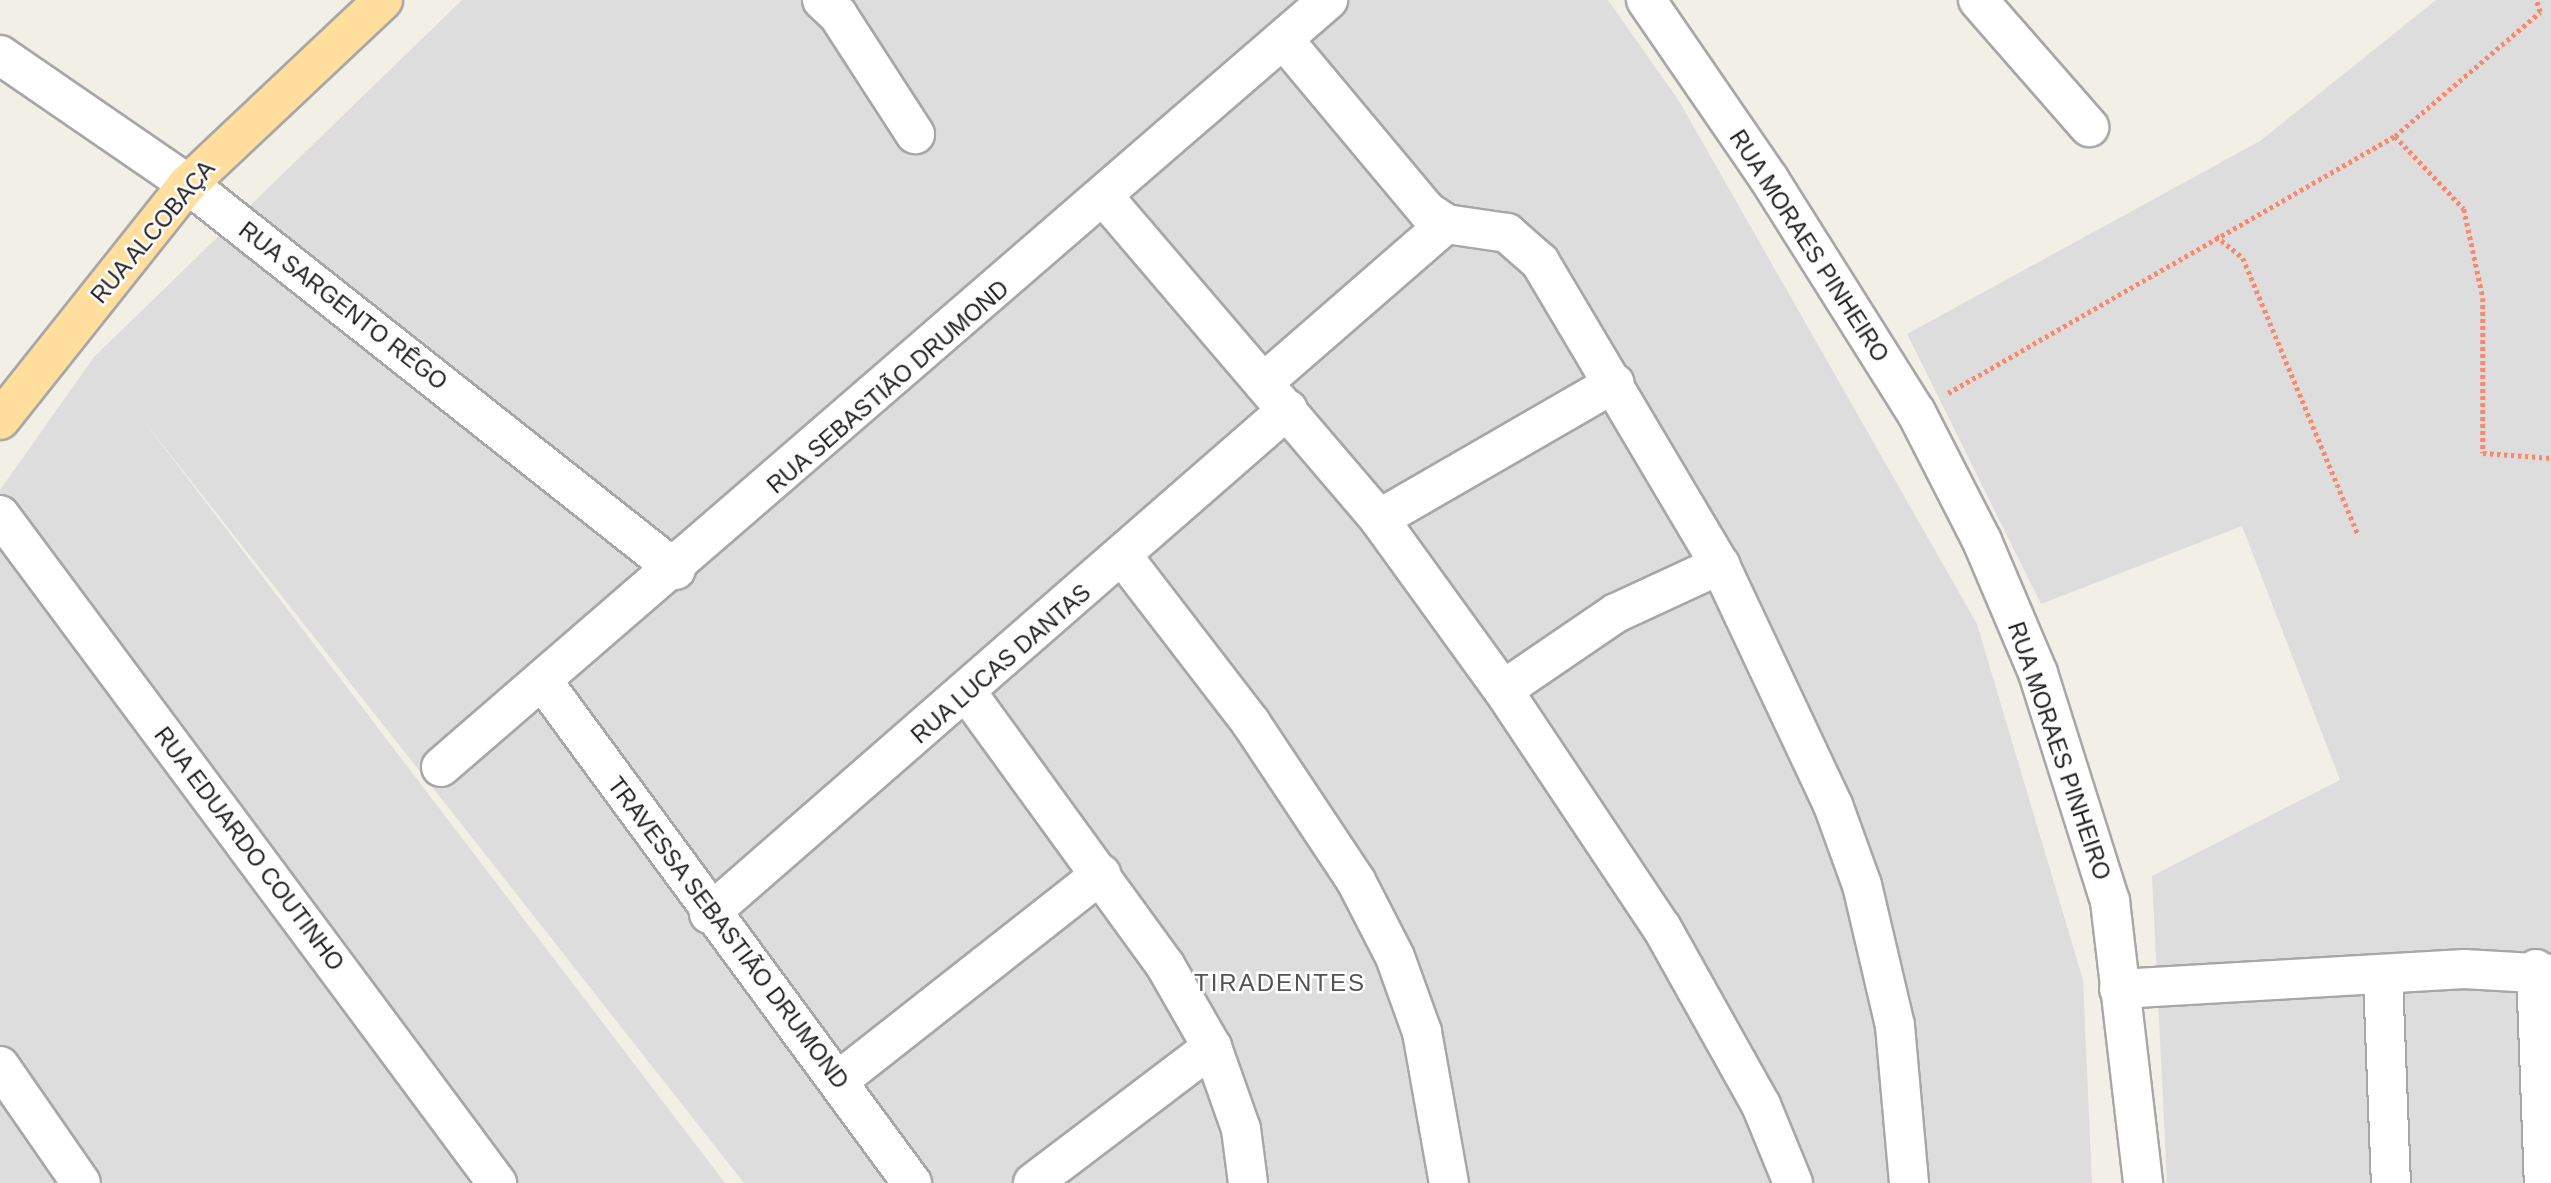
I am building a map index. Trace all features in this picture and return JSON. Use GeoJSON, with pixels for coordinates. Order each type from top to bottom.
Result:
{"type":"FeatureCollection","features":[{"type":"Feature","properties":{"kind":"main road","name":"RUA ALCOBAÇA"},"geometry":{"type":"LineString","coordinates":[[0,421],[188,184],[383,0]]}},
{"type":"Feature","properties":{"kind":"street"},"geometry":{"type":"LineString","coordinates":[[822,0],[838,15],[915,134]]}},
{"type":"Feature","properties":{"kind":"street","name":"RUA SEBASTIÃO DRUMOND"},"geometry":{"type":"LineString","coordinates":[[442,767],[676,570],[1105,198],[1328,0]]}},
{"type":"Feature","properties":{"kind":"street","name":"RUA MORAES PINHEIRO"},"geometry":{"type":"LineString","coordinates":[[1646,0],[1784,201],[1916,412],[1982,541],[2038,673],[2110,901],[2143,1183]]}},
{"type":"Feature","properties":{"kind":"street"},"geometry":{"type":"LineString","coordinates":[[1978,0],[2089,127]]}},
{"type":"Feature","properties":{"kind":"street"},"geometry":{"type":"LineString","coordinates":[[1284,40],[1392,173],[1446,224],[1507,233],[1528,249],[1615,383],[1720,565],[1833,804],[1862,885],[1895,1026],[1909,1183]]}},
{"type":"Feature","properties":{"kind":"street","name":"RUA SARGENTO RÊGO"},"geometry":{"type":"LineString","coordinates":[[0,55],[188,184],[676,570]]}},
{"type":"Feature","properties":{"kind":"street"},"geometry":{"type":"LineString","coordinates":[[1105,198],[1379,519],[1503,690],[1662,928],[1761,1105],[1793,1183]]}},
{"type":"Feature","properties":{"kind":"street","name":"RUA LUCAS DANTAS"},"geometry":{"type":"LineString","coordinates":[[709,914],[1124,558],[1276,396],[1446,224]]}},
{"type":"Feature","properties":{"kind":"street"},"geometry":{"type":"LineString","coordinates":[[1379,519],[1615,383]]}},
{"type":"Feature","properties":{"kind":"street","name":"RUA EDUARDO COUTINHO"},"geometry":{"type":"LineString","coordinates":[[0,515],[497,1183]]}},
{"type":"Feature","properties":{"kind":"street"},"geometry":{"type":"LineString","coordinates":[[1124,558],[1205,659],[1356,881],[1395,957],[1422,1032],[1449,1183]]}},
{"type":"Feature","properties":{"kind":"street"},"geometry":{"type":"LineString","coordinates":[[1503,690],[1616,613],[1720,565]]}},
{"type":"Feature","properties":{"kind":"street","name":"TRAVESSA SEBASTIÃO DRUMOND"},"geometry":{"type":"LineString","coordinates":[[544,683],[709,914],[838,1081],[912,1183]]}},
{"type":"Feature","properties":{"kind":"street"},"geometry":{"type":"LineString","coordinates":[[968,694],[1101,874],[1212,1047],[1241,1129],[1248,1183]]}},
{"type":"Feature","properties":{"kind":"street"},"geometry":{"type":"LineString","coordinates":[[838,1081],[1101,874]]}},
{"type":"Feature","properties":{"kind":"street"},"geometry":{"type":"LineString","coordinates":[[2119,989],[2543,972],[2544,1183]]}},
{"type":"Feature","properties":{"kind":"street"},"geometry":{"type":"LineString","coordinates":[[2384,977],[2390,1183]]}},
{"type":"Feature","properties":{"kind":"street"},"geometry":{"type":"LineString","coordinates":[[1033,1183],[1212,1047]]}},
{"type":"Feature","properties":{"kind":"street"},"geometry":{"type":"LineString","coordinates":[[0,1066],[81,1183]]}},
{"type":"Feature","properties":{"kind":"path"},"geometry":{"type":"LineString","coordinates":[[1916,412],[2216,236],[2395,136],[2540,12],[2536,0]]}},
{"type":"Feature","properties":{"kind":"path"},"geometry":{"type":"LineString","coordinates":[[2395,136],[2463,209],[2483,298],[2483,453],[2551,458]]}},
{"type":"Feature","properties":{"kind":"path"},"geometry":{"type":"LineString","coordinates":[[2216,236],[2243,258],[2358,534]]}},
{"type":"Feature","properties":{"kind":"shaded area"},"geometry":{"type":"Polygon","coordinates":[[[462,0],[1608,0],[1679,101],[1977,624],[2083,980],[2092,1183],[744,1183],[140,416],[725,1183],[0,1183],[0,490],[94,357],[462,0]]]}},
{"type":"Feature","properties":{"kind":"shaded area"},"geometry":{"type":"Polygon","coordinates":[[[2436,0],[2551,0],[2551,1183],[2167,1183],[2152,876],[2340,780],[2242,526],[2041,604],[1907,334],[2260,141],[2436,0]]]}},
{"type":"Feature","properties":{"kind":"district","name":"TIRADENTES"},"geometry":{"type":"Point","coordinates":[1280,983]}}]}
